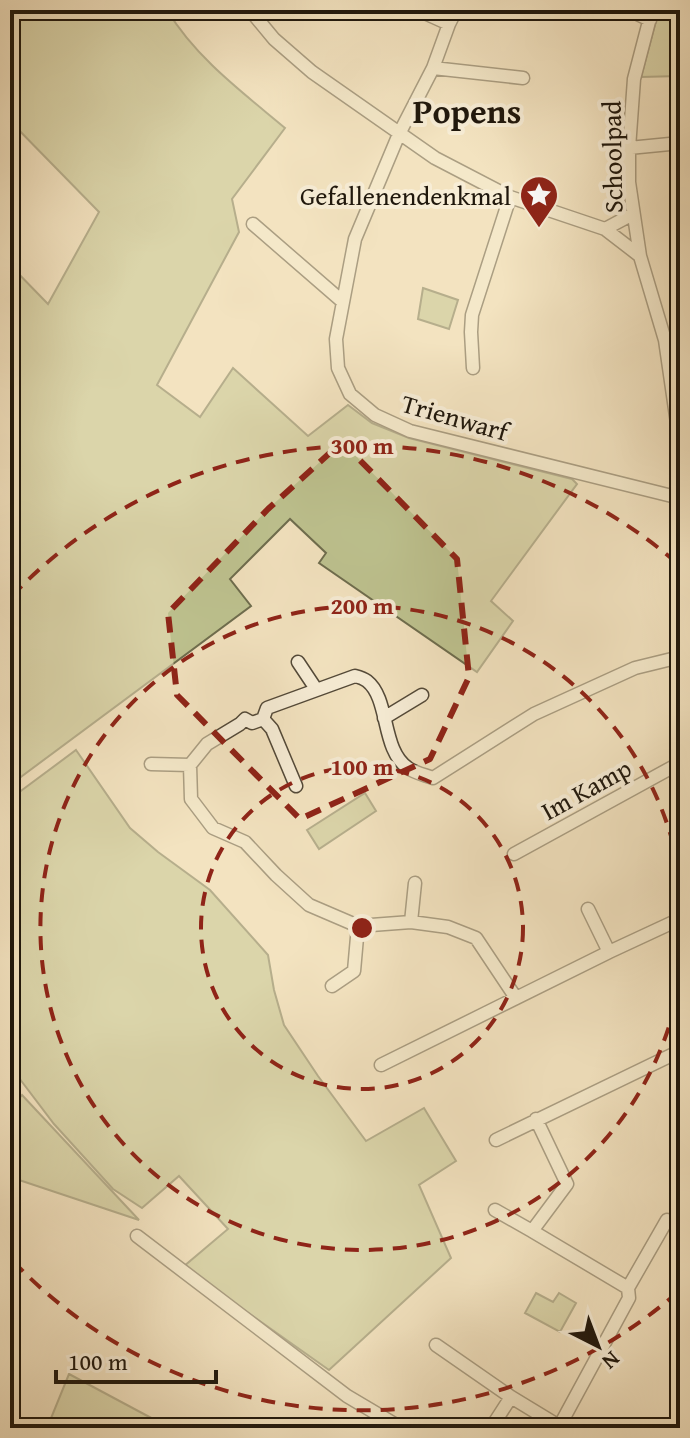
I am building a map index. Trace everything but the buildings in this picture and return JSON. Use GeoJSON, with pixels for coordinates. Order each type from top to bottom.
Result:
{"type":"FeatureCollection","features":[{"type":"Feature","properties":{"kind":"street"},"geometry":{"type":"LineString","coordinates":[[250,10],[274,39],[312,72],[435,158],[510,197],[605,229],[640,256]]}},
{"type":"Feature","properties":{"kind":"street"},"geometry":{"type":"LineString","coordinates":[[418,10],[449,24]]}},
{"type":"Feature","properties":{"kind":"street","name":"Trienwarf"},"geometry":{"type":"LineString","coordinates":[[456,10],[355,239],[336,339],[338,368],[350,394],[375,415],[410,431],[680,498]]}},
{"type":"Feature","properties":{"kind":"street"},"geometry":{"type":"LineString","coordinates":[[629,10],[651,15]]}},
{"type":"Feature","properties":{"kind":"street","name":"Schoolpad"},"geometry":{"type":"LineString","coordinates":[[651,15],[634,79],[629,182],[640,256],[665,340],[680,444]]}},
{"type":"Feature","properties":{"kind":"street"},"geometry":{"type":"LineString","coordinates":[[433,68],[523,78]]}},
{"type":"Feature","properties":{"kind":"street"},"geometry":{"type":"LineString","coordinates":[[629,148],[680,143]]}},
{"type":"Feature","properties":{"kind":"street"},"geometry":{"type":"LineString","coordinates":[[473,368],[472,315],[510,197]]}},
{"type":"Feature","properties":{"kind":"street"},"geometry":{"type":"LineString","coordinates":[[605,229],[633,214]]}},
{"type":"Feature","properties":{"kind":"street"},"geometry":{"type":"LineString","coordinates":[[253,224],[343,302]]}},
{"type":"Feature","properties":{"kind":"street"},"geometry":{"type":"LineString","coordinates":[[516,998],[476,938],[448,927],[411,922],[358,926],[309,905],[245,842],[213,828],[191,799],[190,765],[207,744],[245,719],[252,723],[316,689],[355,676],[367,681],[376,692],[396,756],[407,768],[433,778],[534,714],[635,668],[680,657]]}},
{"type":"Feature","properties":{"kind":"street"},"geometry":{"type":"LineString","coordinates":[[298,662],[316,689]]}},
{"type":"Feature","properties":{"kind":"street"},"geometry":{"type":"LineString","coordinates":[[384,718],[422,695]]}},
{"type":"Feature","properties":{"kind":"street"},"geometry":{"type":"LineString","coordinates":[[265,714],[296,786]]}},
{"type":"Feature","properties":{"kind":"street","name":"Im Kamp"},"geometry":{"type":"LineString","coordinates":[[514,854],[680,763]]}},
{"type":"Feature","properties":{"kind":"street"},"geometry":{"type":"LineString","coordinates":[[151,764],[190,765]]}},
{"type":"Feature","properties":{"kind":"street"},"geometry":{"type":"LineString","coordinates":[[411,922],[415,883]]}},
{"type":"Feature","properties":{"kind":"street"},"geometry":{"type":"LineString","coordinates":[[588,909],[609,952]]}},
{"type":"Feature","properties":{"kind":"street"},"geometry":{"type":"LineString","coordinates":[[381,1065],[680,919]]}},
{"type":"Feature","properties":{"kind":"street"},"geometry":{"type":"LineString","coordinates":[[332,986],[354,971],[358,926]]}},
{"type":"Feature","properties":{"kind":"street"},"geometry":{"type":"LineString","coordinates":[[496,1140],[680,1051]]}},
{"type":"Feature","properties":{"kind":"street"},"geometry":{"type":"LineString","coordinates":[[532,1231],[567,1184],[536,1119]]}},
{"type":"Feature","properties":{"kind":"street"},"geometry":{"type":"LineString","coordinates":[[495,1210],[628,1293]]}},
{"type":"Feature","properties":{"kind":"street"},"geometry":{"type":"LineString","coordinates":[[436,1345],[561,1427],[667,1220]]}},
{"type":"Feature","properties":{"kind":"street"},"geometry":{"type":"LineString","coordinates":[[137,1236],[347,1396],[401,1428]]}},
{"type":"Feature","properties":{"kind":"street"},"geometry":{"type":"LineString","coordinates":[[491,1428],[511,1397]]}},
{"type":"Feature","properties":{"kind":"highlighted area"},"geometry":{"type":"Polygon","coordinates":[[[342,442],[457,559],[469,677],[430,759],[300,819],[177,695],[168,613],[268,509],[342,442]]]}},
{"type":"Feature","properties":{"kind":"green space"},"geometry":{"type":"Polygon","coordinates":[[[10,10],[167,10],[206,59],[285,128],[232,199],[239,232],[157,385],[200,417],[233,368],[308,436],[348,405],[372,423],[409,438],[572,479],[577,484],[491,601],[513,621],[477,672],[319,563],[326,553],[290,519],[230,579],[251,606],[10,785],[10,365],[13,360],[10,357],[10,265],[48,304],[99,212],[10,121],[10,10]]]}},
{"type":"Feature","properties":{"kind":"green space"},"geometry":{"type":"Polygon","coordinates":[[[659,10],[680,10],[680,76],[641,77],[659,10]]]}},
{"type":"Feature","properties":{"kind":"green space"},"geometry":{"type":"Polygon","coordinates":[[[423,288],[458,300],[449,329],[418,319],[423,288]]]}},
{"type":"Feature","properties":{"kind":"green space"},"geometry":{"type":"Polygon","coordinates":[[[76,750],[130,828],[210,890],[268,955],[284,1025],[366,1141],[424,1108],[456,1161],[419,1185],[451,1258],[329,1370],[183,1267],[228,1229],[179,1176],[142,1208],[113,1189],[54,1124],[10,1066],[10,799],[76,750]]]}},
{"type":"Feature","properties":{"kind":"green space"},"geometry":{"type":"Polygon","coordinates":[[[365,793],[376,811],[319,849],[307,830],[365,793]]]}},
{"type":"Feature","properties":{"kind":"green space"},"geometry":{"type":"Polygon","coordinates":[[[22,1095],[139,1220],[10,1177],[10,1108],[22,1095]]]}},
{"type":"Feature","properties":{"kind":"green space"},"geometry":{"type":"Polygon","coordinates":[[[536,1293],[553,1302],[559,1293],[576,1303],[560,1332],[525,1313],[536,1293]]]}},
{"type":"Feature","properties":{"kind":"green space"},"geometry":{"type":"Polygon","coordinates":[[[69,1374],[170,1428],[47,1428],[69,1374]]]}},
{"type":"Feature","properties":{"kind":"place","name":"Gefallenendenkmal"},"geometry":{"type":"Point","coordinates":[539,229]}},
{"type":"Feature","properties":{"kind":"district","name":"Popens"},"geometry":{"type":"Point","coordinates":[467,110]}}]}
